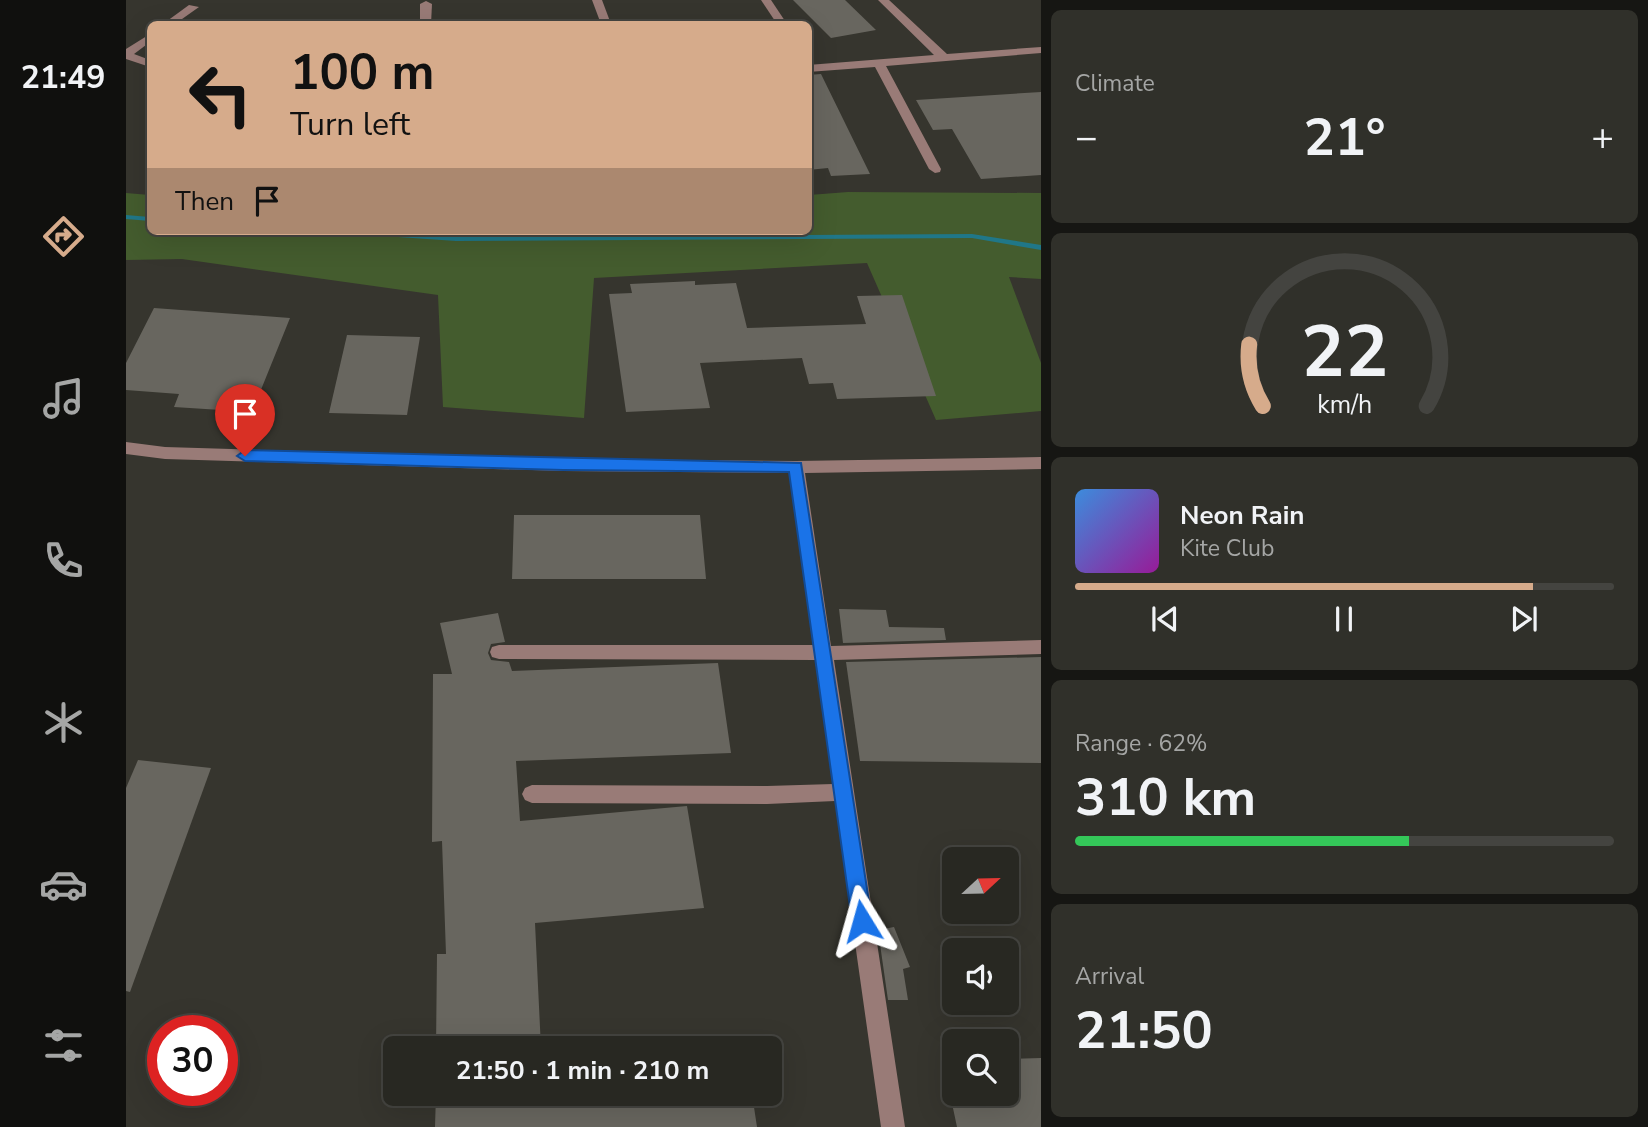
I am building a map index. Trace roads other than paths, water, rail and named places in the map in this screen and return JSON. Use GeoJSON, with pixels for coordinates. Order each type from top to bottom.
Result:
{"type":"FeatureCollection","features":[{"type":"Feature","properties":{"kind":"street"},"geometry":{"type":"LineString","coordinates":[[597,0],[605,21]]}},
{"type":"Feature","properties":{"kind":"street"},"geometry":{"type":"LineString","coordinates":[[766,0],[780,21]]}},
{"type":"Feature","properties":{"kind":"street"},"geometry":{"type":"LineString","coordinates":[[883,0],[944,58]]}},
{"type":"Feature","properties":{"kind":"street"},"geometry":{"type":"LineString","coordinates":[[425,21],[426,4]]}},
{"type":"Feature","properties":{"kind":"street"},"geometry":{"type":"LineString","coordinates":[[172,21],[193,7]]}},
{"type":"Feature","properties":{"kind":"street"},"geometry":{"type":"LineString","coordinates":[[126,55],[147,39]]}},
{"type":"Feature","properties":{"kind":"street"},"geometry":{"type":"LineString","coordinates":[[812,67],[1041,50]]}},
{"type":"Feature","properties":{"kind":"street"},"geometry":{"type":"LineString","coordinates":[[126,55],[147,63]]}},
{"type":"Feature","properties":{"kind":"street"},"geometry":{"type":"LineString","coordinates":[[879,64],[935,169]]}},
{"type":"Feature","properties":{"kind":"street"},"geometry":{"type":"LineString","coordinates":[[126,448],[165,453],[563,465],[796,467],[1041,463]]}},
{"type":"Feature","properties":{"kind":"street"},"geometry":{"type":"LineString","coordinates":[[796,467],[893,1127]]}},
{"type":"Feature","properties":{"kind":"street"},"geometry":{"type":"LineString","coordinates":[[499,652],[823,653],[1041,647]]}},
{"type":"Feature","properties":{"kind":"street"},"geometry":{"type":"LineString","coordinates":[[532,794],[767,795],[843,792]]}},
{"type":"Feature","properties":{"kind":"waterway"},"geometry":{"type":"LineString","coordinates":[[126,217],[147,219]]}},
{"type":"Feature","properties":{"kind":"waterway"},"geometry":{"type":"LineString","coordinates":[[398,235],[456,239],[972,236],[1041,248]]}}]}
